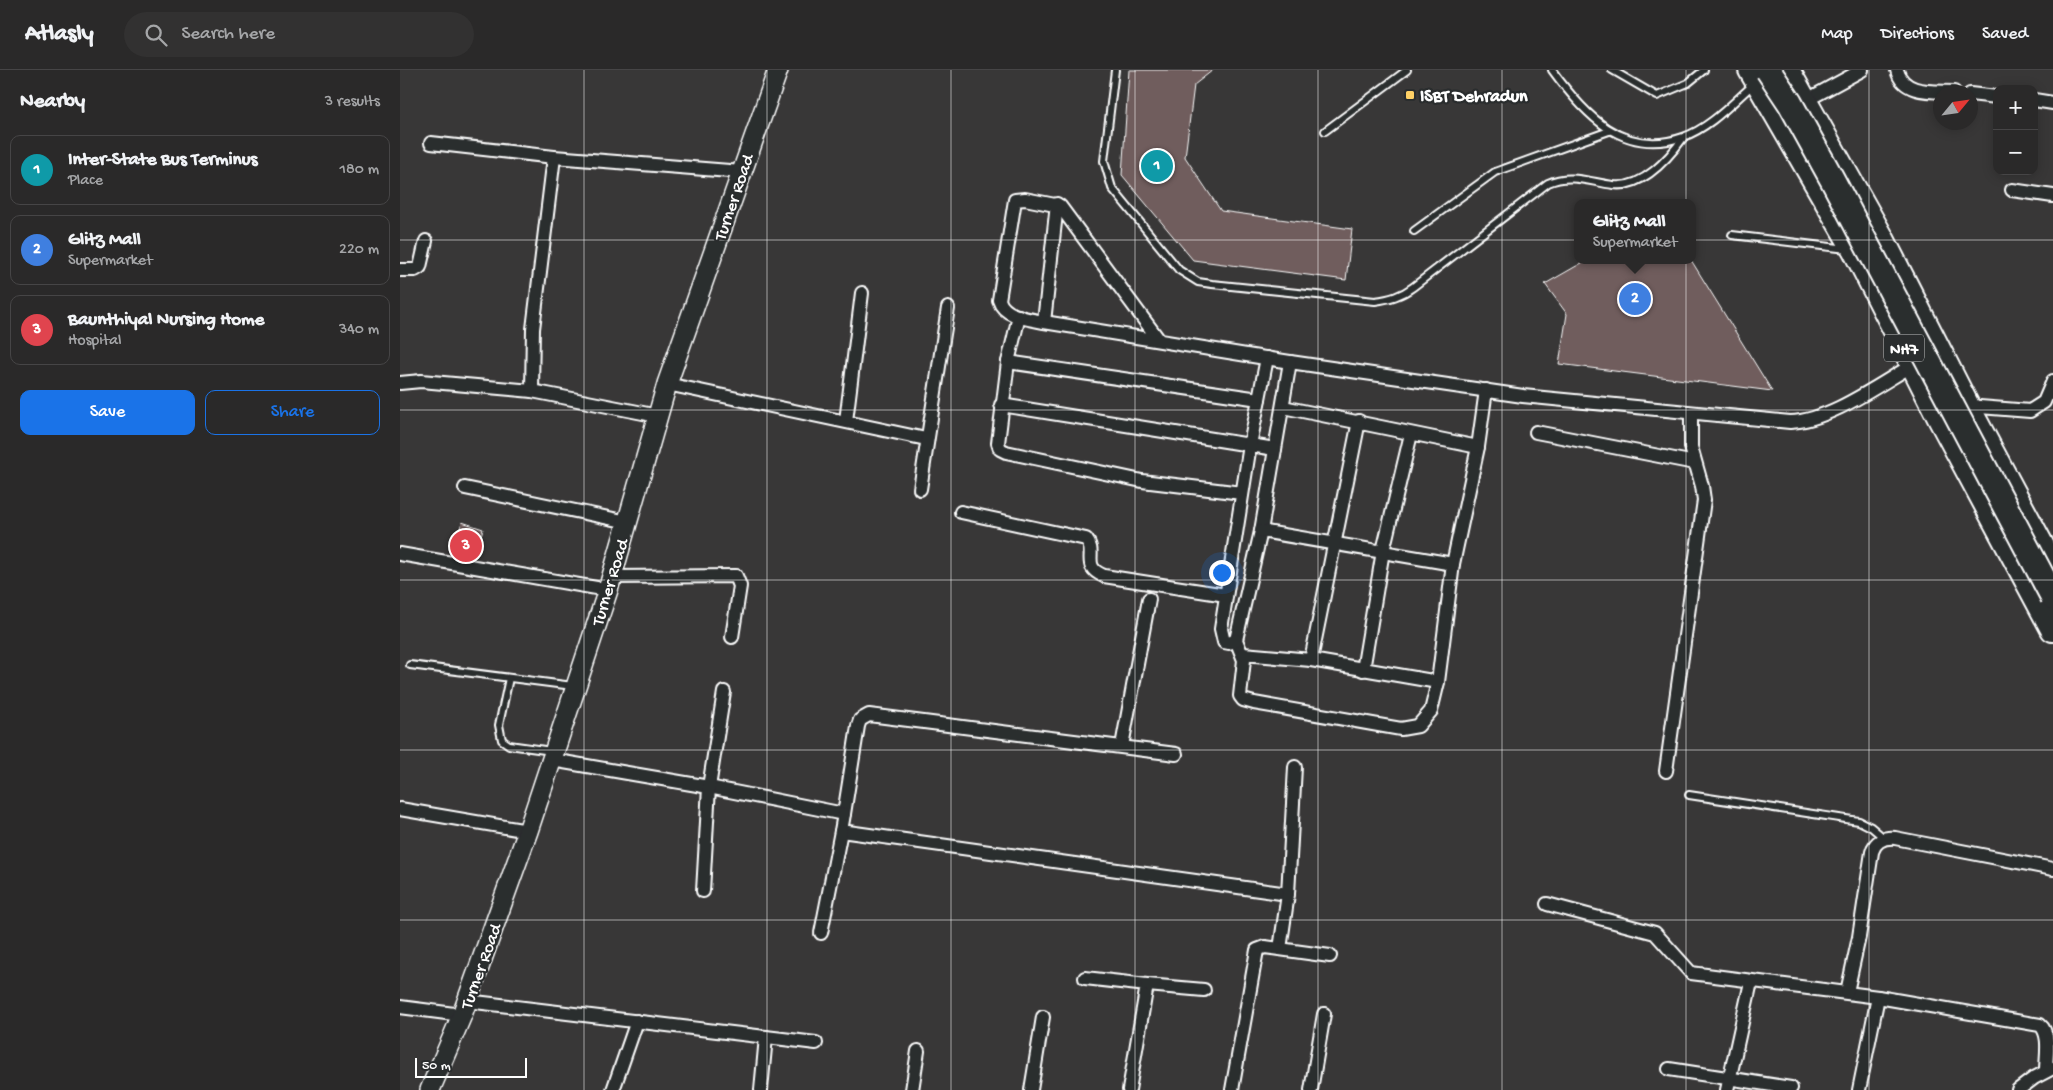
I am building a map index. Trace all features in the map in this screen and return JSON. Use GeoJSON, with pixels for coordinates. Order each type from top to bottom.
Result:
{"type":"FeatureCollection","features":[{"type":"Feature","properties":{"kind":"highway","name":"NH7"},"geometry":{"type":"LineString","coordinates":[[1787,70],[1881,237],[1967,406],[2053,567]]}},
{"type":"Feature","properties":{"kind":"highway","name":"NH7"},"geometry":{"type":"LineString","coordinates":[[1763,72],[1913,365],[2053,629]]}},
{"type":"Feature","properties":{"kind":"highway"},"geometry":{"type":"LineString","coordinates":[[1763,72],[1790,103],[1832,179],[2053,597]]}},
{"type":"Feature","properties":{"kind":"main road","name":"Turner Road"},"geometry":{"type":"LineString","coordinates":[[430,1090],[464,1008],[528,831],[610,584],[667,384],[778,70]]}},
{"type":"Feature","properties":{"kind":"street"},"geometry":{"type":"LineString","coordinates":[[1805,101],[1862,70]]}},
{"type":"Feature","properties":{"kind":"street"},"geometry":{"type":"LineString","coordinates":[[1897,70],[1901,81],[1907,87],[1933,90]]}},
{"type":"Feature","properties":{"kind":"street"},"geometry":{"type":"LineString","coordinates":[[1978,95],[1993,96]]}},
{"type":"Feature","properties":{"kind":"street"},"geometry":{"type":"LineString","coordinates":[[2038,101],[2053,103]]}},
{"type":"Feature","properties":{"kind":"street"},"geometry":{"type":"LineString","coordinates":[[431,144],[554,157],[742,172]]}},
{"type":"Feature","properties":{"kind":"street"},"geometry":{"type":"LineString","coordinates":[[532,391],[533,329],[554,157]]}},
{"type":"Feature","properties":{"kind":"street"},"geometry":{"type":"LineString","coordinates":[[2012,190],[2053,196]]}},
{"type":"Feature","properties":{"kind":"street"},"geometry":{"type":"LineString","coordinates":[[1159,340],[1057,204],[1020,198],[1015,200],[999,300],[1005,309],[1019,316],[1044,322],[1290,362],[1523,396],[1801,422],[1848,401],[1913,365]]}},
{"type":"Feature","properties":{"kind":"street"},"geometry":{"type":"LineString","coordinates":[[1044,322],[1057,204]]}},
{"type":"Feature","properties":{"kind":"street"},"geometry":{"type":"LineString","coordinates":[[400,270],[415,270],[420,267],[426,241]]}},
{"type":"Feature","properties":{"kind":"street"},"geometry":{"type":"LineString","coordinates":[[846,421],[862,293]]}},
{"type":"Feature","properties":{"kind":"street"},"geometry":{"type":"LineString","coordinates":[[920,489],[926,440],[948,308]]}},
{"type":"Feature","properties":{"kind":"street"},"geometry":{"type":"LineString","coordinates":[[1019,316],[1008,362],[1001,405],[998,443],[1000,449],[1006,452],[1142,480],[1242,494]]}},
{"type":"Feature","properties":{"kind":"street"},"geometry":{"type":"LineString","coordinates":[[1236,640],[1229,644],[1222,639],[1221,629],[1250,445],[1267,358]]}},
{"type":"Feature","properties":{"kind":"street"},"geometry":{"type":"LineString","coordinates":[[1008,362],[1259,399]]}},
{"type":"Feature","properties":{"kind":"street"},"geometry":{"type":"LineString","coordinates":[[1290,362],[1261,531],[1256,546],[1236,640],[1242,654],[1244,668],[1239,694],[1243,700],[1401,729],[1418,726],[1429,716],[1438,682],[1453,564],[1478,447],[1486,390]]}},
{"type":"Feature","properties":{"kind":"street"},"geometry":{"type":"LineString","coordinates":[[400,383],[421,381],[532,391],[658,416]]}},
{"type":"Feature","properties":{"kind":"street"},"geometry":{"type":"LineString","coordinates":[[1967,406],[2030,411],[2044,402],[2053,382]]}},
{"type":"Feature","properties":{"kind":"street"},"geometry":{"type":"LineString","coordinates":[[667,384],[846,421],[926,440]]}},
{"type":"Feature","properties":{"kind":"street"},"geometry":{"type":"LineString","coordinates":[[1001,405],[1275,449]]}},
{"type":"Feature","properties":{"kind":"street"},"geometry":{"type":"LineString","coordinates":[[1283,407],[1478,447]]}},
{"type":"Feature","properties":{"kind":"street"},"geometry":{"type":"LineString","coordinates":[[1666,771],[1704,500],[1690,438],[1691,413]]}},
{"type":"Feature","properties":{"kind":"street"},"geometry":{"type":"LineString","coordinates":[[1311,660],[1358,421]]}},
{"type":"Feature","properties":{"kind":"street"},"geometry":{"type":"LineString","coordinates":[[1536,432],[1695,463]]}},
{"type":"Feature","properties":{"kind":"street"},"geometry":{"type":"LineString","coordinates":[[1363,670],[1383,551],[1411,434]]}},
{"type":"Feature","properties":{"kind":"street"},"geometry":{"type":"LineString","coordinates":[[465,488],[628,522]]}},
{"type":"Feature","properties":{"kind":"street"},"geometry":{"type":"LineString","coordinates":[[961,512],[1086,539],[1091,550],[1090,565],[1092,569],[1104,576],[1226,595]]}},
{"type":"Feature","properties":{"kind":"street"},"geometry":{"type":"LineString","coordinates":[[1261,531],[1453,564]]}},
{"type":"Feature","properties":{"kind":"street"},"geometry":{"type":"LineString","coordinates":[[1234,543],[1256,546]]}},
{"type":"Feature","properties":{"kind":"street"},"geometry":{"type":"LineString","coordinates":[[400,554],[610,584],[736,576],[740,586],[732,637]]}},
{"type":"Feature","properties":{"kind":"street"},"geometry":{"type":"LineString","coordinates":[[1122,746],[1149,599]]}},
{"type":"Feature","properties":{"kind":"street"},"geometry":{"type":"LineString","coordinates":[[1242,654],[1311,660],[1438,682]]}},
{"type":"Feature","properties":{"kind":"street"},"geometry":{"type":"LineString","coordinates":[[703,891],[710,787],[724,692]]}},
{"type":"Feature","properties":{"kind":"street"},"geometry":{"type":"LineString","coordinates":[[821,933],[841,831],[858,726],[860,720],[869,714],[1176,754]]}},
{"type":"Feature","properties":{"kind":"street"},"geometry":{"type":"LineString","coordinates":[[553,756],[844,814]]}},
{"type":"Feature","properties":{"kind":"street"},"geometry":{"type":"LineString","coordinates":[[1280,949],[1288,894],[1295,767]]}},
{"type":"Feature","properties":{"kind":"street"},"geometry":{"type":"LineString","coordinates":[[400,809],[528,831]]}},
{"type":"Feature","properties":{"kind":"street"},"geometry":{"type":"LineString","coordinates":[[841,831],[1288,894]]}},
{"type":"Feature","properties":{"kind":"street"},"geometry":{"type":"LineString","coordinates":[[1846,992],[1859,937],[1872,852],[1874,846],[1884,838],[1895,838],[2053,868]]}},
{"type":"Feature","properties":{"kind":"street"},"geometry":{"type":"LineString","coordinates":[[1547,904],[1655,933],[1691,973],[1751,982],[1846,992],[2040,1025],[2044,1028],[2046,1034],[2050,1069],[2018,1090]]}},
{"type":"Feature","properties":{"kind":"street"},"geometry":{"type":"LineString","coordinates":[[1232,1090],[1255,953],[1265,947],[1330,956]]}},
{"type":"Feature","properties":{"kind":"street"},"geometry":{"type":"LineString","coordinates":[[1085,978],[1204,990]]}},
{"type":"Feature","properties":{"kind":"street"},"geometry":{"type":"LineString","coordinates":[[1728,1085],[1751,982]]}},
{"type":"Feature","properties":{"kind":"street"},"geometry":{"type":"LineString","coordinates":[[1129,1090],[1147,984]]}},
{"type":"Feature","properties":{"kind":"street"},"geometry":{"type":"LineString","coordinates":[[1859,1090],[1878,997]]}},
{"type":"Feature","properties":{"kind":"street"},"geometry":{"type":"LineString","coordinates":[[400,1007],[464,1008],[637,1021],[816,1043]]}},
{"type":"Feature","properties":{"kind":"street"},"geometry":{"type":"LineString","coordinates":[[1311,1090],[1324,1014]]}},
{"type":"Feature","properties":{"kind":"street"},"geometry":{"type":"LineString","coordinates":[[1031,1090],[1043,1018]]}},
{"type":"Feature","properties":{"kind":"street"},"geometry":{"type":"LineString","coordinates":[[613,1090],[637,1021]]}},
{"type":"Feature","properties":{"kind":"street"},"geometry":{"type":"LineString","coordinates":[[761,1090],[766,1037]]}},
{"type":"Feature","properties":{"kind":"street"},"geometry":{"type":"LineString","coordinates":[[912,1090],[918,1051]]}},
{"type":"Feature","properties":{"kind":"street"},"geometry":{"type":"LineString","coordinates":[[1669,1069],[1728,1085],[1791,1088]]}},
{"type":"Feature","properties":{"kind":"lane"},"geometry":{"type":"LineString","coordinates":[[1115,70],[1104,160],[1112,188],[1179,270],[1198,282],[1212,284],[1375,301],[1401,295],[1413,288],[1548,183],[1573,177],[1615,186],[1631,182],[1655,168],[1674,151],[1684,137]]}},
{"type":"Feature","properties":{"kind":"lane"},"geometry":{"type":"LineString","coordinates":[[1325,132],[1407,70]]}},
{"type":"Feature","properties":{"kind":"lane"},"geometry":{"type":"LineString","coordinates":[[1552,70],[1577,104],[1608,131],[1639,140],[1664,141],[1684,137],[1708,122],[1763,72]]}},
{"type":"Feature","properties":{"kind":"lane"},"geometry":{"type":"LineString","coordinates":[[1612,70],[1657,96],[1688,83],[1704,70]]}},
{"type":"Feature","properties":{"kind":"lane"},"geometry":{"type":"LineString","coordinates":[[1414,231],[1495,172],[1608,131]]}},
{"type":"Feature","properties":{"kind":"lane"},"geometry":{"type":"LineString","coordinates":[[1732,235],[1855,250]]}},
{"type":"Feature","properties":{"kind":"lane"},"geometry":{"type":"LineString","coordinates":[[410,665],[576,686]]}},
{"type":"Feature","properties":{"kind":"lane"},"geometry":{"type":"LineString","coordinates":[[509,678],[499,725],[502,740],[509,745],[553,756]]}},
{"type":"Feature","properties":{"kind":"lane"},"geometry":{"type":"LineString","coordinates":[[1689,795],[1859,821],[1871,827],[1884,838]]}},
{"type":"Feature","properties":{"kind":"building"},"geometry":{"type":"Polygon","coordinates":[[[1129,70],[1213,70],[1194,85],[1185,157],[1221,211],[1352,229],[1346,280],[1193,260],[1122,175],[1129,70]]]}},
{"type":"Feature","properties":{"kind":"building"},"geometry":{"type":"Polygon","coordinates":[[[1580,264],[1693,264],[1772,391],[1559,364],[1567,314],[1545,284],[1580,264]]]}},
{"type":"Feature","properties":{"kind":"building"},"geometry":{"type":"Polygon","coordinates":[[[462,522],[483,529],[474,558],[453,550],[462,522]]]}},
{"type":"Feature","properties":{"kind":"place","name":"ISBT Dehradun"},"geometry":{"type":"Point","coordinates":[1410,95]}},
{"type":"Feature","properties":{"kind":"place","name":"Inter-State Bus Terminus"},"geometry":{"type":"Point","coordinates":[1157,166]}},
{"type":"Feature","properties":{"kind":"place","name":"Glitz Mall"},"geometry":{"type":"Point","coordinates":[1635,299]}},
{"type":"Feature","properties":{"kind":"place","name":"Baunthiyal Nursing Home"},"geometry":{"type":"Point","coordinates":[466,546]}}]}
